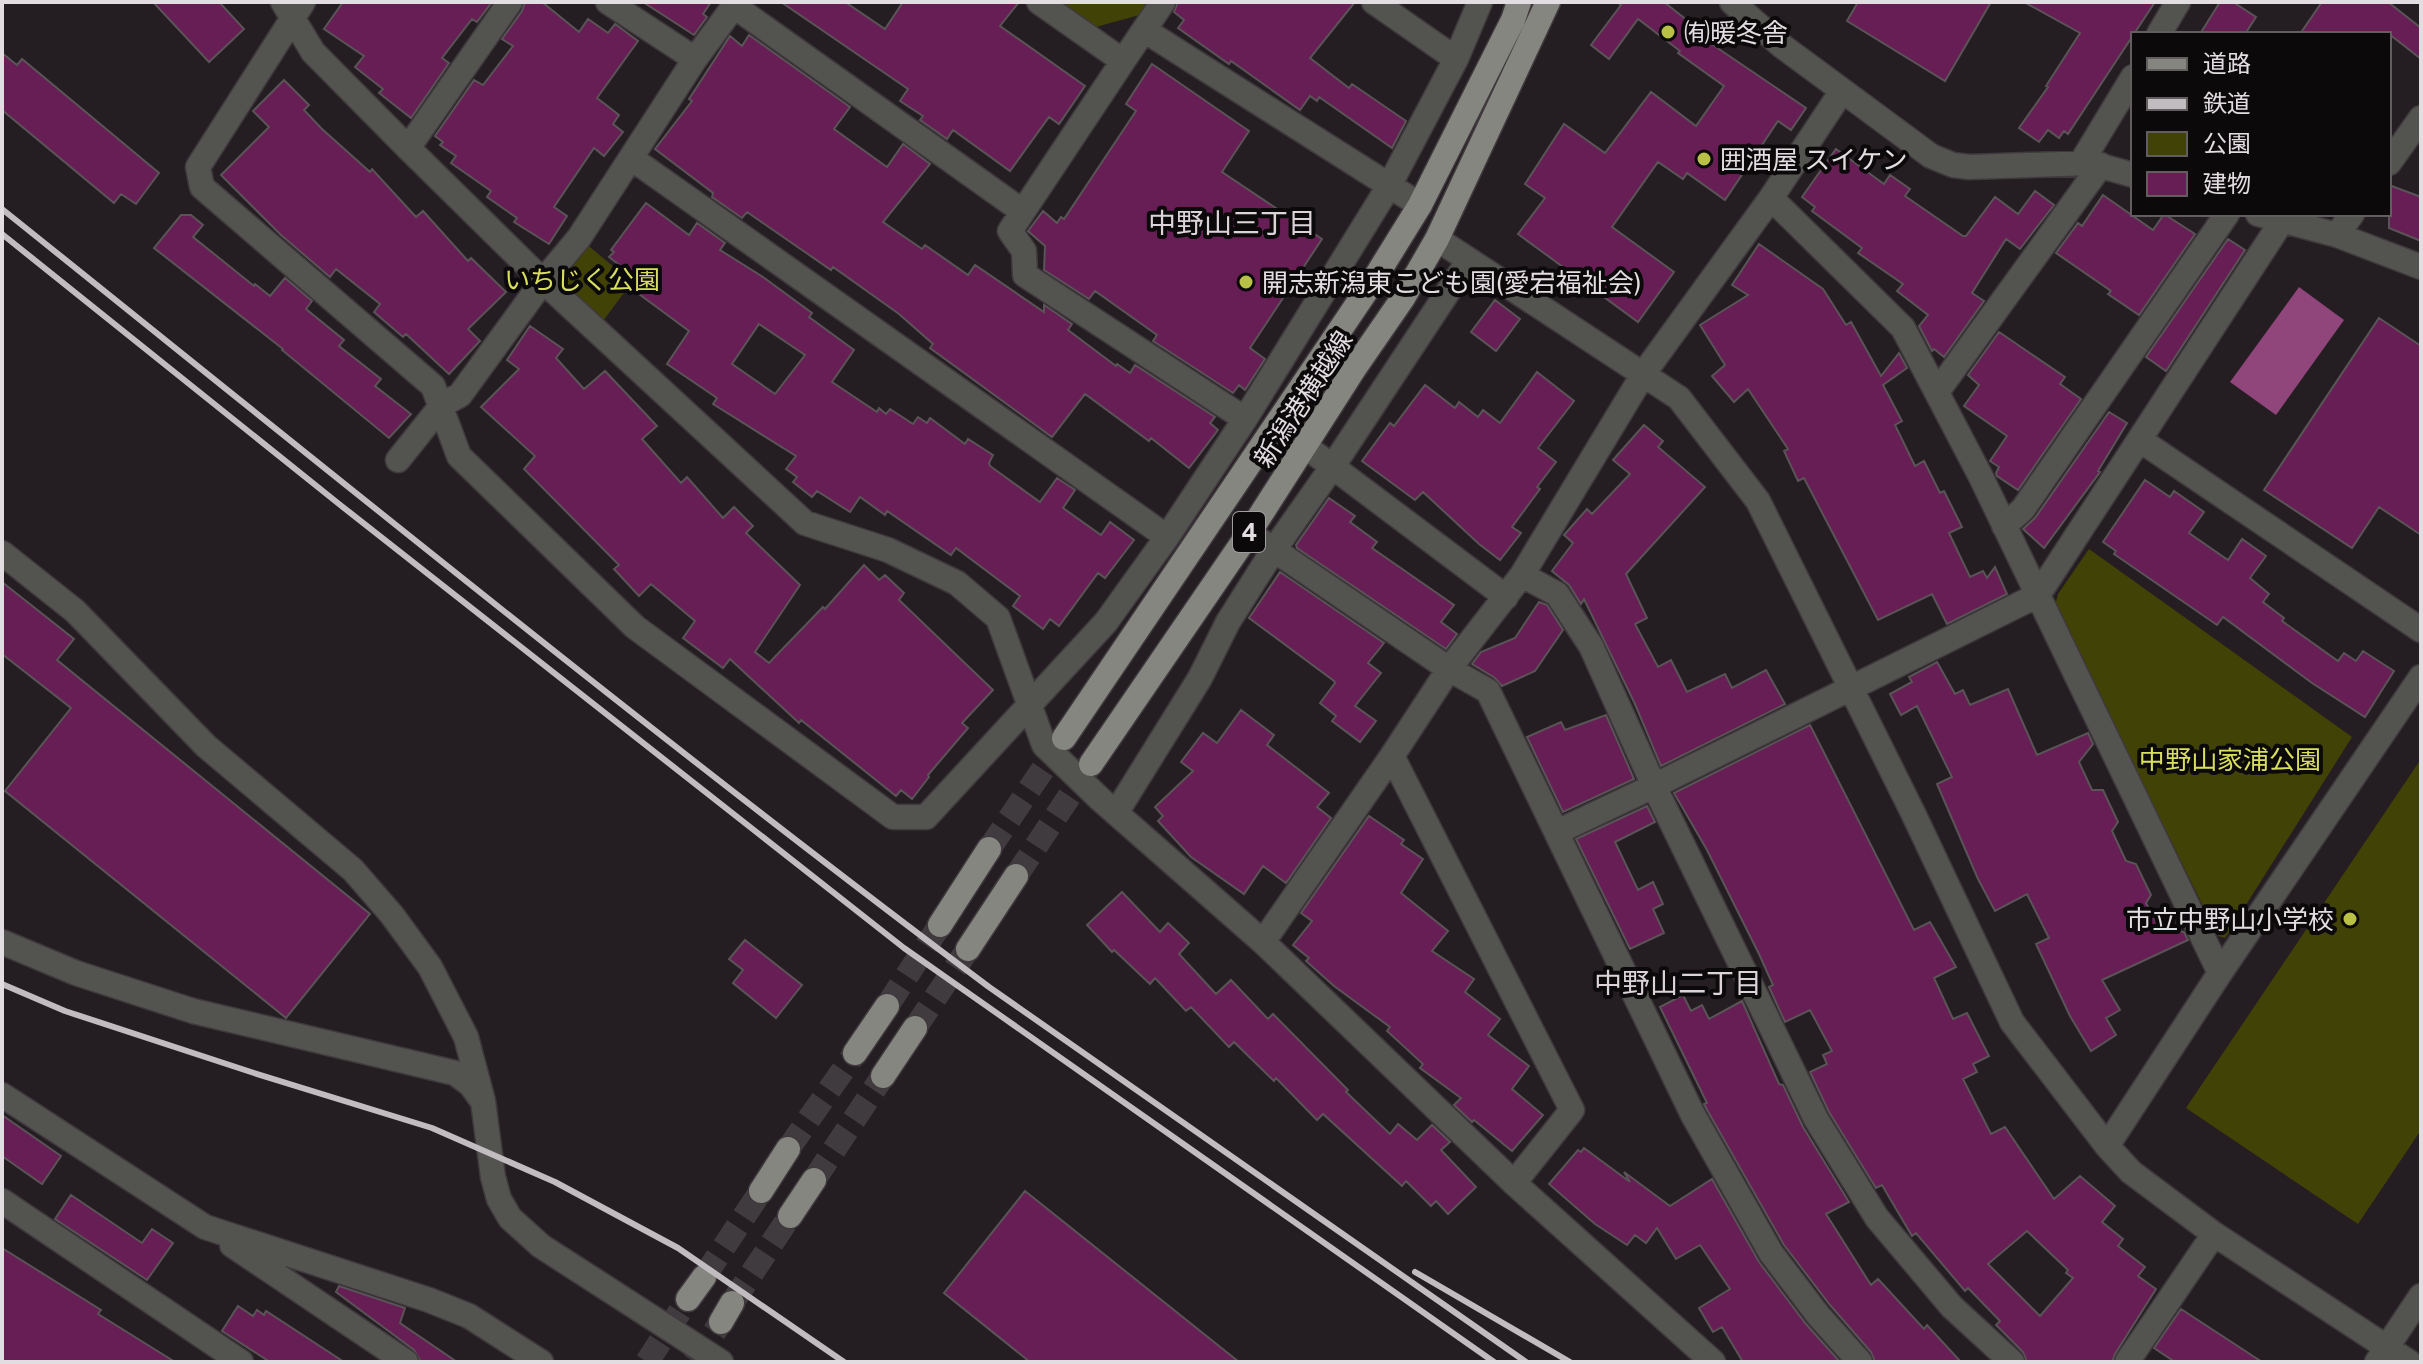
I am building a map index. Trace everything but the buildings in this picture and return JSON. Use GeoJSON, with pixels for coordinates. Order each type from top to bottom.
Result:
{"type":"FeatureCollection","features":[{"type":"Feature","properties":{"kind":"main road","name":"新潟港横越線"},"geometry":{"type":"LineString","coordinates":[[1064,738],[1365,294],[1420,205],[1513,20],[1519,2]]}},
{"type":"Feature","properties":{"kind":"main road","name":"新潟港横越線"},"geometry":{"type":"LineString","coordinates":[[1091,764],[1249,533],[1403,298],[1437,239],[1548,2]]}},
{"type":"Feature","properties":{"kind":"main road"},"geometry":{"type":"LineString","coordinates":[[940,925],[989,849]]}},
{"type":"Feature","properties":{"kind":"main road"},"geometry":{"type":"LineString","coordinates":[[968,949],[1016,876]]}},
{"type":"Feature","properties":{"kind":"main road"},"geometry":{"type":"LineString","coordinates":[[855,1053],[887,1006]]}},
{"type":"Feature","properties":{"kind":"main road"},"geometry":{"type":"LineString","coordinates":[[883,1076],[915,1028]]}},
{"type":"Feature","properties":{"kind":"main road"},"geometry":{"type":"LineString","coordinates":[[761,1191],[788,1149]]}},
{"type":"Feature","properties":{"kind":"main road"},"geometry":{"type":"LineString","coordinates":[[790,1216],[814,1180]]}},
{"type":"Feature","properties":{"kind":"main road"},"geometry":{"type":"LineString","coordinates":[[688,1299],[704,1277]]}},
{"type":"Feature","properties":{"kind":"street"},"geometry":{"type":"LineString","coordinates":[[408,148],[510,2]]}},
{"type":"Feature","properties":{"kind":"street"},"geometry":{"type":"LineString","coordinates":[[608,2],[695,59]]}},
{"type":"Feature","properties":{"kind":"street"},"geometry":{"type":"LineString","coordinates":[[1039,2],[1123,61]]}},
{"type":"Feature","properties":{"kind":"street"},"geometry":{"type":"LineString","coordinates":[[1163,2],[1010,231],[1024,251],[1025,275],[1245,419]]}},
{"type":"Feature","properties":{"kind":"street"},"geometry":{"type":"LineString","coordinates":[[1374,2],[1456,59]]}},
{"type":"Feature","properties":{"kind":"street"},"geometry":{"type":"LineString","coordinates":[[293,7],[198,167],[202,187],[433,386],[459,456],[635,627],[893,817],[926,817],[1106,622],[1167,537],[1245,419],[1389,186],[1456,59],[1480,2]]}},
{"type":"Feature","properties":{"kind":"street"},"geometry":{"type":"LineString","coordinates":[[1732,2],[1782,46],[1931,156],[1953,165],[1969,167],[2091,164],[2131,174]]}},
{"type":"Feature","properties":{"kind":"street"},"geometry":{"type":"LineString","coordinates":[[2160,32],[2178,2]]}},
{"type":"Feature","properties":{"kind":"street"},"geometry":{"type":"LineString","coordinates":[[398,460],[442,405],[460,395],[543,281],[579,238],[695,59],[736,4],[1022,211]]}},
{"type":"Feature","properties":{"kind":"street"},"geometry":{"type":"LineString","coordinates":[[293,7],[313,52],[408,148],[543,281],[805,523],[888,550],[957,583],[998,618],[1044,745],[1116,813],[1263,942],[1514,1183],[1713,1362]]}},
{"type":"Feature","properties":{"kind":"street"},"geometry":{"type":"LineString","coordinates":[[1144,30],[1420,205]]}},
{"type":"Feature","properties":{"kind":"street"},"geometry":{"type":"LineString","coordinates":[[1937,392],[2091,164],[2131,81]]}},
{"type":"Feature","properties":{"kind":"street"},"geometry":{"type":"LineString","coordinates":[[1263,942],[1449,669],[1522,575],[1644,373],[1771,198],[1842,91]]}},
{"type":"Feature","properties":{"kind":"street"},"geometry":{"type":"LineString","coordinates":[[2391,160],[2421,118]]}},
{"type":"Feature","properties":{"kind":"street"},"geometry":{"type":"LineString","coordinates":[[631,158],[1167,537]]}},
{"type":"Feature","properties":{"kind":"street"},"geometry":{"type":"LineString","coordinates":[[1771,198],[1903,328],[2038,595],[2220,973]]}},
{"type":"Feature","properties":{"kind":"street"},"geometry":{"type":"LineString","coordinates":[[2004,526],[2023,509],[2226,216]]}},
{"type":"Feature","properties":{"kind":"street"},"geometry":{"type":"LineString","coordinates":[[2265,216],[2337,235],[2421,267]]}},
{"type":"Feature","properties":{"kind":"street"},"geometry":{"type":"LineString","coordinates":[[2337,235],[2351,216]]}},
{"type":"Feature","properties":{"kind":"street"},"geometry":{"type":"LineString","coordinates":[[1557,832],[2038,595],[2282,221]]}},
{"type":"Feature","properties":{"kind":"street"},"geometry":{"type":"LineString","coordinates":[[1437,239],[1679,398],[1758,501],[1853,688],[2012,1022],[2107,1146],[2131,1172],[2381,1354],[2409,1362]]}},
{"type":"Feature","properties":{"kind":"street"},"geometry":{"type":"LineString","coordinates":[[1116,813],[1200,678],[1228,622],[1273,551],[1469,260]]}},
{"type":"Feature","properties":{"kind":"street"},"geometry":{"type":"LineString","coordinates":[[2140,440],[2421,630]]}},
{"type":"Feature","properties":{"kind":"street"},"geometry":{"type":"LineString","coordinates":[[1305,446],[1506,597]]}},
{"type":"Feature","properties":{"kind":"street"},"geometry":{"type":"LineString","coordinates":[[1249,533],[1449,669],[1488,691],[1693,1115],[1771,1253],[1818,1315],[1860,1362]]}},
{"type":"Feature","properties":{"kind":"street"},"geometry":{"type":"LineString","coordinates":[[2,553],[75,611],[206,746],[353,870],[382,903],[430,967],[466,1037],[483,1101],[493,1177],[499,1199],[510,1218],[541,1246],[721,1362]]}},
{"type":"Feature","properties":{"kind":"street"},"geometry":{"type":"LineString","coordinates":[[1522,575],[1557,594],[1591,646],[1654,786],[1816,1119],[1869,1206],[1952,1307],[2012,1362]]}},
{"type":"Feature","properties":{"kind":"street"},"geometry":{"type":"LineString","coordinates":[[2107,1146],[2421,677]]}},
{"type":"Feature","properties":{"kind":"street"},"geometry":{"type":"LineString","coordinates":[[1392,756],[1572,1110],[1514,1183]]}},
{"type":"Feature","properties":{"kind":"street"},"geometry":{"type":"LineString","coordinates":[[2,942],[76,973],[193,1011],[455,1073],[470,1084],[483,1101]]}},
{"type":"Feature","properties":{"kind":"street"},"geometry":{"type":"LineString","coordinates":[[2,1095],[406,1362]]}},
{"type":"Feature","properties":{"kind":"street"},"geometry":{"type":"LineString","coordinates":[[2,1201],[241,1362]]}},
{"type":"Feature","properties":{"kind":"street"},"geometry":{"type":"LineString","coordinates":[[205,1227],[469,1316],[541,1362]]}},
{"type":"Feature","properties":{"kind":"street"},"geometry":{"type":"LineString","coordinates":[[2127,1362],[2214,1234]]}},
{"type":"Feature","properties":{"kind":"street"},"geometry":{"type":"LineString","coordinates":[[2381,1354],[2421,1296]]}},
{"type":"Feature","properties":{"kind":"green space"},"geometry":{"type":"Polygon","coordinates":[[[1066,2],[1152,2],[1143,14],[1085,30],[1059,11],[1066,2]]]}},
{"type":"Feature","properties":{"kind":"green space","name":"いちじく公園"},"geometry":{"type":"Polygon","coordinates":[[[579,238],[632,282],[597,329],[543,281],[579,238]]]}},
{"type":"Feature","properties":{"kind":"green space","name":"中野山家浦公園"},"geometry":{"type":"Polygon","coordinates":[[[2089,549],[2352,737],[2225,938],[2218,936],[2055,606],[2058,594],[2089,549]]]}},
{"type":"Feature","properties":{"kind":"green space","name":"市立中野山小学校"},"geometry":{"type":"Polygon","coordinates":[[[2421,759],[2421,1130],[2358,1224],[2186,1108],[2421,759]]]}},
{"type":"Feature","properties":{"kind":"shaded area"},"geometry":{"type":"Polygon","coordinates":[[[2299,287],[2344,320],[2276,415],[2230,382],[2299,287]]]}},
{"type":"Feature","properties":{"kind":"tunnel"},"geometry":{"type":"LineString","coordinates":[[989,849],[1064,738]]}},
{"type":"Feature","properties":{"kind":"tunnel"},"geometry":{"type":"LineString","coordinates":[[1016,876],[1091,764]]}},
{"type":"Feature","properties":{"kind":"tunnel"},"geometry":{"type":"LineString","coordinates":[[887,1006],[940,925]]}},
{"type":"Feature","properties":{"kind":"tunnel"},"geometry":{"type":"LineString","coordinates":[[915,1028],[968,949]]}},
{"type":"Feature","properties":{"kind":"tunnel"},"geometry":{"type":"LineString","coordinates":[[788,1149],[855,1053]]}},
{"type":"Feature","properties":{"kind":"tunnel"},"geometry":{"type":"LineString","coordinates":[[814,1180],[883,1076]]}},
{"type":"Feature","properties":{"kind":"tunnel"},"geometry":{"type":"LineString","coordinates":[[704,1277],[761,1191]]}},
{"type":"Feature","properties":{"kind":"tunnel"},"geometry":{"type":"LineString","coordinates":[[732,1303],[790,1216]]}},
{"type":"Feature","properties":{"kind":"tunnel"},"geometry":{"type":"LineString","coordinates":[[647,1362],[688,1299]]}},
{"type":"Feature","properties":{"kind":"tunnel"},"geometry":{"type":"LineString","coordinates":[[694,1362],[721,1322]]}},
{"type":"Feature","properties":{"kind":"railway"},"geometry":{"type":"LineString","coordinates":[[2,209],[616,700],[989,987],[1526,1362]]}},
{"type":"Feature","properties":{"kind":"railway"},"geometry":{"type":"LineString","coordinates":[[2,234],[339,504],[904,948],[1494,1362]]}},
{"type":"Feature","properties":{"kind":"railway"},"geometry":{"type":"LineString","coordinates":[[2,984],[65,1011],[432,1128],[555,1182],[678,1248],[844,1362]]}},
{"type":"Feature","properties":{"kind":"railway"},"geometry":{"type":"LineString","coordinates":[[1415,1272],[1570,1362]]}},
{"type":"Feature","properties":{"kind":"place","name":"㈲暖冬舎"},"geometry":{"type":"Point","coordinates":[1668,32]}},
{"type":"Feature","properties":{"kind":"place","name":"囲酒屋 スイケン"},"geometry":{"type":"Point","coordinates":[1704,159]}},
{"type":"Feature","properties":{"kind":"place","name":"開志新潟東こども園(愛宕福祉会)"},"geometry":{"type":"Point","coordinates":[1246,282]}},
{"type":"Feature","properties":{"kind":"place","name":"市立中野山小学校"},"geometry":{"type":"Point","coordinates":[2350,919]}},
{"type":"Feature","properties":{"kind":"district","name":"中野山三丁目"},"geometry":{"type":"Point","coordinates":[1232,222]}},
{"type":"Feature","properties":{"kind":"district","name":"中野山二丁目"},"geometry":{"type":"Point","coordinates":[1678,982]}}]}
